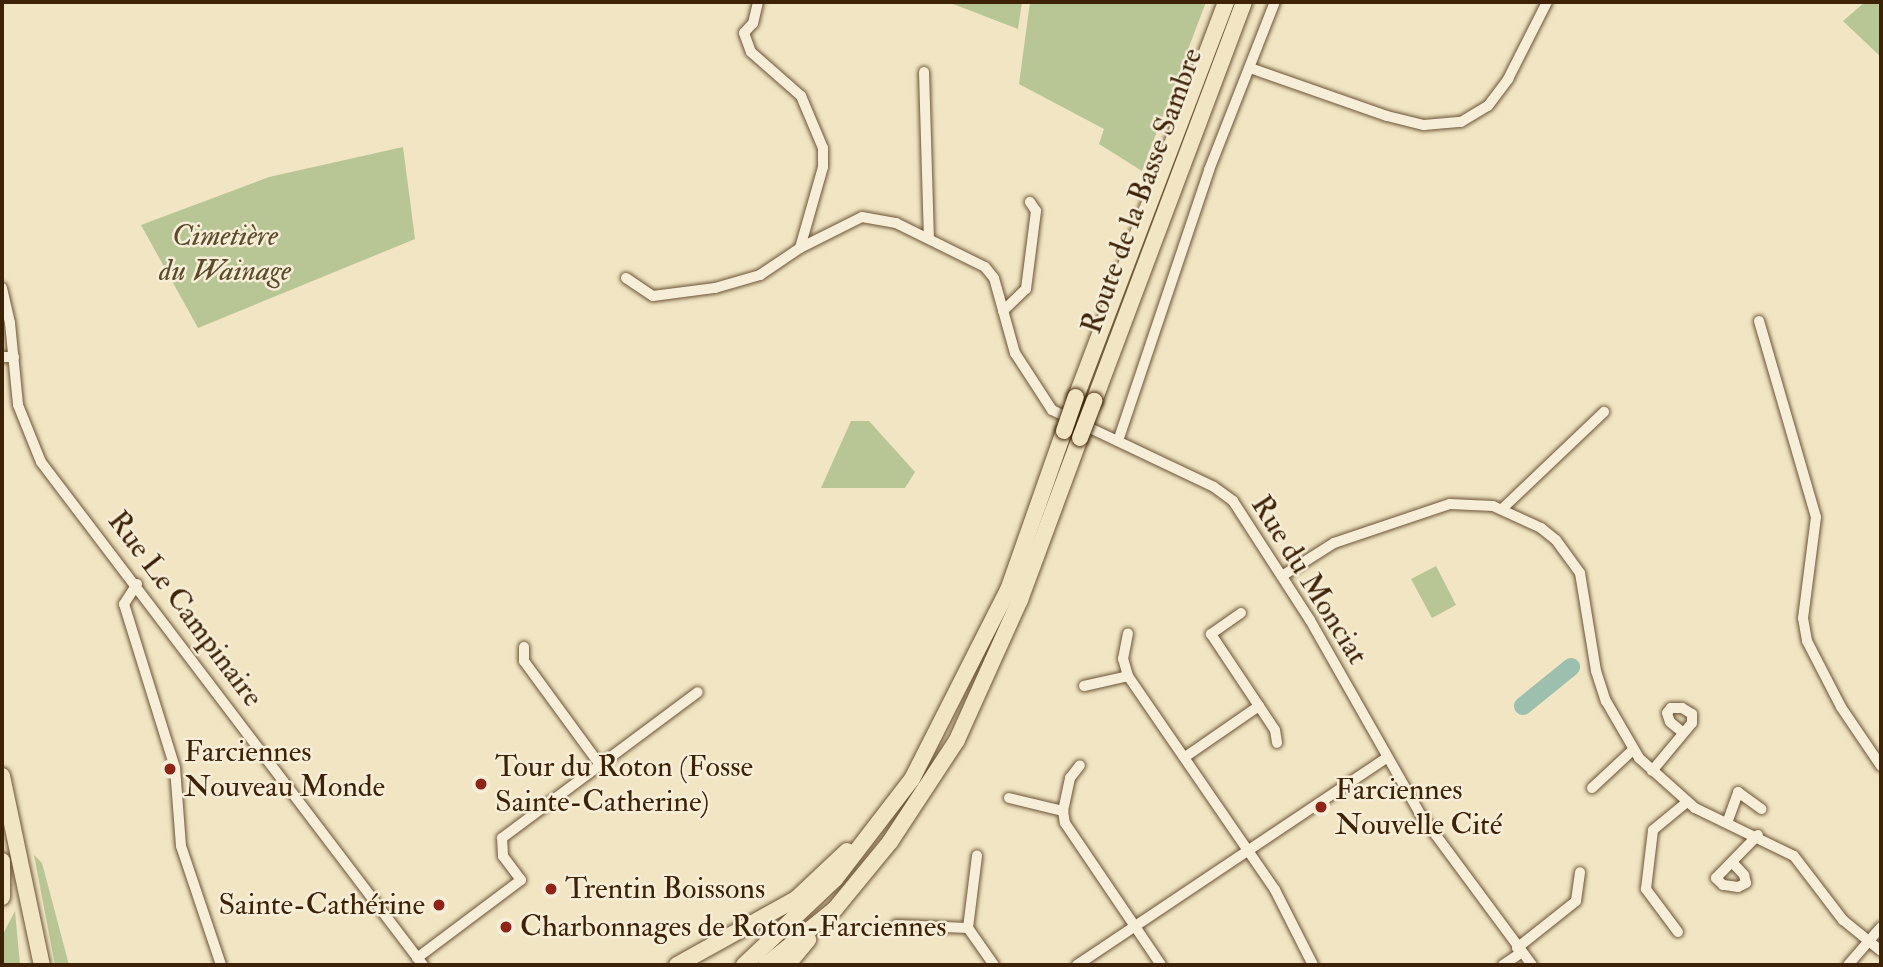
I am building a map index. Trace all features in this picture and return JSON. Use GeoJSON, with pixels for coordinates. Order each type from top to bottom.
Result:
{"type":"FeatureCollection","features":[{"type":"Feature","properties":{"kind":"highway","name":"Route de la Basse Sambre"},"geometry":{"type":"LineString","coordinates":[[887,813],[941,729],[1008,590],[1076,397],[1226,2]]}},
{"type":"Feature","properties":{"kind":"highway","name":"Route de la Basse Sambre"},"geometry":{"type":"LineString","coordinates":[[835,909],[890,842],[957,740],[1020,600],[1244,2]]}},
{"type":"Feature","properties":{"kind":"highway"},"geometry":{"type":"LineString","coordinates":[[2,776],[41,965]]}},
{"type":"Feature","properties":{"kind":"highway"},"geometry":{"type":"LineString","coordinates":[[677,965],[796,899],[887,813]]}},
{"type":"Feature","properties":{"kind":"highway"},"geometry":{"type":"LineString","coordinates":[[744,965],[835,879],[887,813]]}},
{"type":"Feature","properties":{"kind":"highway"},"geometry":{"type":"LineString","coordinates":[[2,862],[2,897]]}},
{"type":"Feature","properties":{"kind":"highway"},"geometry":{"type":"LineString","coordinates":[[19,864],[30,965]]}},
{"type":"Feature","properties":{"kind":"highway"},"geometry":{"type":"LineString","coordinates":[[766,965],[835,909]]}},
{"type":"Feature","properties":{"kind":"highway"},"geometry":{"type":"LineString","coordinates":[[787,965],[835,909]]}},
{"type":"Feature","properties":{"kind":"street"},"geometry":{"type":"LineString","coordinates":[[758,2],[753,23],[744,33],[751,52],[802,96],[823,148],[823,167],[800,248]]}},
{"type":"Feature","properties":{"kind":"street"},"geometry":{"type":"LineString","coordinates":[[1118,441],[1209,170],[1275,2]]}},
{"type":"Feature","properties":{"kind":"street"},"geometry":{"type":"LineString","coordinates":[[1250,68],[1400,119],[1424,125],[1461,122],[1488,106],[1508,79],[1547,2]]}},
{"type":"Feature","properties":{"kind":"street"},"geometry":{"type":"LineString","coordinates":[[924,72],[929,237]]}},
{"type":"Feature","properties":{"kind":"street"},"geometry":{"type":"LineString","coordinates":[[1003,311],[1026,289],[1036,211],[1030,202]]}},
{"type":"Feature","properties":{"kind":"street","name":"Rue du Monciat"},"geometry":{"type":"LineString","coordinates":[[626,278],[653,296],[715,288],[760,275],[800,248],[862,217],[880,217],[929,237],[985,267],[993,278],[1023,369],[1052,410],[1228,495],[1282,576],[1386,758],[1464,878],[1532,965]]}},
{"type":"Feature","properties":{"kind":"street","name":"Rue Le Campinaire"},"geometry":{"type":"LineString","coordinates":[[2,288],[14,357],[18,405],[41,462],[137,584],[420,962]]}},
{"type":"Feature","properties":{"kind":"street"},"geometry":{"type":"LineString","coordinates":[[1759,321],[1816,517],[1803,618],[1807,641],[1835,697],[1881,766]]}},
{"type":"Feature","properties":{"kind":"street"},"geometry":{"type":"LineString","coordinates":[[2,356],[14,357]]}},
{"type":"Feature","properties":{"kind":"street"},"geometry":{"type":"LineString","coordinates":[[1502,509],[1604,412]]}},
{"type":"Feature","properties":{"kind":"street"},"geometry":{"type":"LineString","coordinates":[[1282,576],[1334,543],[1433,507],[1462,503],[1502,509],[1541,528],[1575,563],[1584,584],[1596,671],[1606,702],[1633,749],[1652,771],[1687,802],[1758,835],[1794,856],[1843,920],[1881,951]]}},
{"type":"Feature","properties":{"kind":"street"},"geometry":{"type":"LineString","coordinates":[[137,584],[124,604],[175,768],[181,846],[221,965]]}},
{"type":"Feature","properties":{"kind":"street"},"geometry":{"type":"LineString","coordinates":[[1241,613],[1211,634],[1275,730],[1277,743]]}},
{"type":"Feature","properties":{"kind":"street"},"geometry":{"type":"LineString","coordinates":[[1128,633],[1123,659],[1128,676],[1275,890],[1313,965]]}},
{"type":"Feature","properties":{"kind":"street"},"geometry":{"type":"LineString","coordinates":[[524,647],[524,661],[600,765]]}},
{"type":"Feature","properties":{"kind":"street"},"geometry":{"type":"LineString","coordinates":[[1084,686],[1128,676]]}},
{"type":"Feature","properties":{"kind":"street"},"geometry":{"type":"LineString","coordinates":[[420,962],[521,880],[503,856],[502,838],[698,692]]}},
{"type":"Feature","properties":{"kind":"street"},"geometry":{"type":"LineString","coordinates":[[1185,757],[1259,706]]}},
{"type":"Feature","properties":{"kind":"street"},"geometry":{"type":"LineString","coordinates":[[1652,771],[1678,745],[1681,731]]}},
{"type":"Feature","properties":{"kind":"street"},"geometry":{"type":"LineString","coordinates":[[1592,788],[1633,749]]}},
{"type":"Feature","properties":{"kind":"street"},"geometry":{"type":"LineString","coordinates":[[1077,965],[1386,758]]}},
{"type":"Feature","properties":{"kind":"street"},"geometry":{"type":"LineString","coordinates":[[1080,765],[1070,778],[1063,811],[1065,823],[1161,965]]}},
{"type":"Feature","properties":{"kind":"street"},"geometry":{"type":"LineString","coordinates":[[1727,822],[1738,792],[1761,808]]}},
{"type":"Feature","properties":{"kind":"street"},"geometry":{"type":"LineString","coordinates":[[1009,798],[1063,811]]}},
{"type":"Feature","properties":{"kind":"street"},"geometry":{"type":"LineString","coordinates":[[1678,932],[1646,889],[1653,830],[1687,802]]}},
{"type":"Feature","properties":{"kind":"street"},"geometry":{"type":"LineString","coordinates":[[1732,862],[1758,835]]}},
{"type":"Feature","properties":{"kind":"street"},"geometry":{"type":"LineString","coordinates":[[977,856],[968,928],[994,965]]}},
{"type":"Feature","properties":{"kind":"street"},"geometry":{"type":"LineString","coordinates":[[1503,965],[1576,901],[1580,872]]}},
{"type":"Feature","properties":{"kind":"street"},"geometry":{"type":"LineString","coordinates":[[896,925],[968,928]]}},
{"type":"Feature","properties":{"kind":"street"},"geometry":{"type":"LineString","coordinates":[[1848,965],[1881,928]]}},
{"type":"Feature","properties":{"kind":"green space"},"geometry":{"type":"Polygon","coordinates":[[[948,2],[1022,2],[1018,29],[948,2]]]}},
{"type":"Feature","properties":{"kind":"green space"},"geometry":{"type":"Polygon","coordinates":[[[1030,2],[1206,2],[1142,171],[1099,144],[1104,129],[1019,84],[1030,2]]]}},
{"type":"Feature","properties":{"kind":"green space"},"geometry":{"type":"Polygon","coordinates":[[[1865,2],[1881,2],[1881,57],[1843,21],[1865,2]]]}},
{"type":"Feature","properties":{"kind":"green space","name":"Cimetière du Wainage"},"geometry":{"type":"Polygon","coordinates":[[[403,147],[415,239],[198,328],[141,225],[269,177],[403,147]]]}},
{"type":"Feature","properties":{"kind":"green space"},"geometry":{"type":"Polygon","coordinates":[[[851,421],[869,421],[915,472],[905,488],[821,488],[851,421]]]}},
{"type":"Feature","properties":{"kind":"green space"},"geometry":{"type":"Polygon","coordinates":[[[1436,566],[1456,605],[1432,618],[1411,579],[1436,566]]]}},
{"type":"Feature","properties":{"kind":"green space"},"geometry":{"type":"Polygon","coordinates":[[[34,855],[42,863],[69,965],[55,965],[34,855]]]}},
{"type":"Feature","properties":{"kind":"green space"},"geometry":{"type":"Polygon","coordinates":[[[15,911],[20,965],[2,965],[2,936],[15,911]]]}},
{"type":"Feature","properties":{"kind":"waterway"},"geometry":{"type":"LineString","coordinates":[[1523,706],[1571,667]]}},
{"type":"Feature","properties":{"kind":"place","name":"Farciennes Nouveau Monde"},"geometry":{"type":"Point","coordinates":[170,769]}},
{"type":"Feature","properties":{"kind":"place","name":"Tour du Roton (Fosse Sainte-Catherine)"},"geometry":{"type":"Point","coordinates":[481,784]}},
{"type":"Feature","properties":{"kind":"place","name":"Farciennes Nouvelle Cité"},"geometry":{"type":"Point","coordinates":[1321,807]}},
{"type":"Feature","properties":{"kind":"place","name":"Trentin Boissons"},"geometry":{"type":"Point","coordinates":[551,889]}},
{"type":"Feature","properties":{"kind":"place","name":"Sainte-Cathérine"},"geometry":{"type":"Point","coordinates":[439,905]}},
{"type":"Feature","properties":{"kind":"place","name":"Charbonnages de Roton-Farciennes"},"geometry":{"type":"Point","coordinates":[506,927]}}]}
